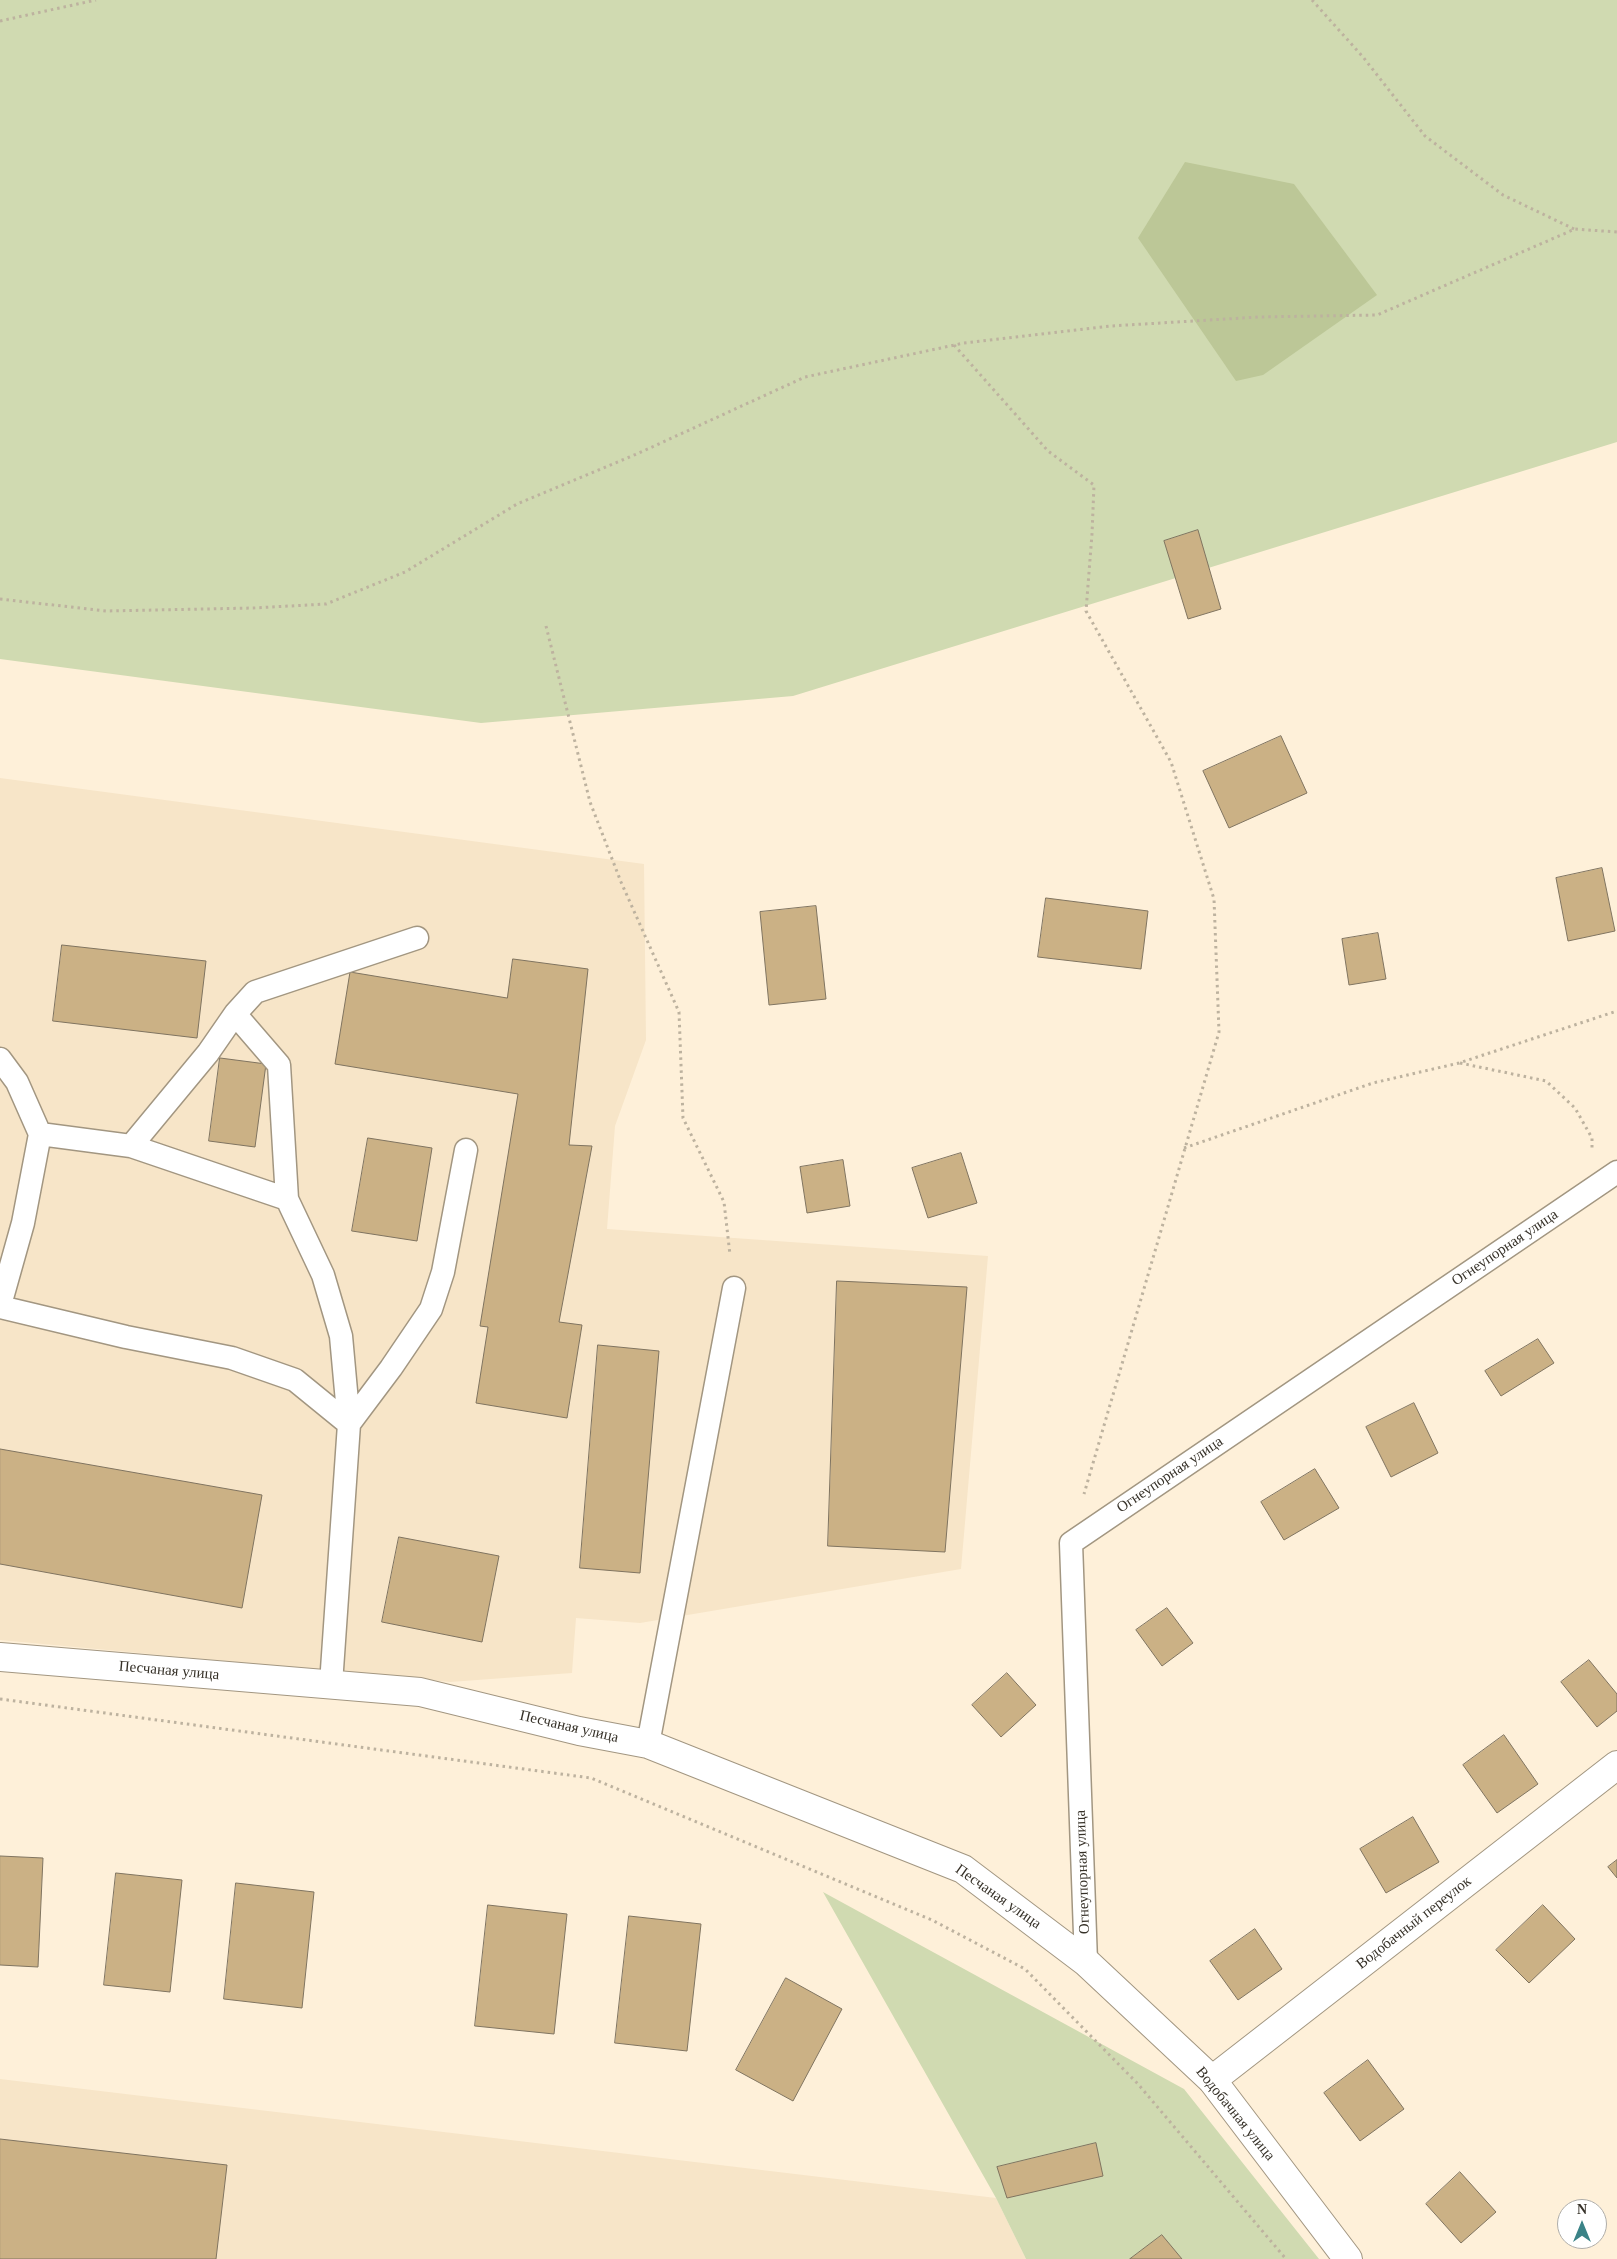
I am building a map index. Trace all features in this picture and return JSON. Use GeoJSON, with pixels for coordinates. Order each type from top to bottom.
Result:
{"type":"FeatureCollection","features":[{"type":"Feature","properties":{"kind":"street","name":"Песчаная улица"},"geometry":{"type":"LineString","coordinates":[[0,1657],[420,1692],[579,1731],[648,1744],[963,1869],[1086,1962]]}},
{"type":"Feature","properties":{"kind":"street","name":"Водобачный переулок"},"geometry":{"type":"LineString","coordinates":[[1212,2080],[1617,1765]]}},
{"type":"Feature","properties":{"kind":"street","name":"Водобачная улица"},"geometry":{"type":"LineString","coordinates":[[1086,1962],[1212,2080],[1348,2259]]}},
{"type":"Feature","properties":{"kind":"lane"},"geometry":{"type":"LineString","coordinates":[[132,1146],[208,1052],[235,1014],[255,992],[417,938]]}},
{"type":"Feature","properties":{"kind":"lane"},"geometry":{"type":"LineString","coordinates":[[235,1014],[279,1065],[287,1199],[323,1275],[341,1336],[349,1424],[331,1684]]}},
{"type":"Feature","properties":{"kind":"lane"},"geometry":{"type":"LineString","coordinates":[[0,1059],[17,1082],[40,1134],[23,1223],[0,1306],[241,1361],[294,1380],[349,1424]]}},
{"type":"Feature","properties":{"kind":"lane"},"geometry":{"type":"LineString","coordinates":[[40,1134],[132,1146],[287,1199]]}},
{"type":"Feature","properties":{"kind":"lane"},"geometry":{"type":"LineString","coordinates":[[349,1424],[391,1368],[431,1309],[443,1272],[466,1150]]}},
{"type":"Feature","properties":{"kind":"lane","name":"Огнеупорная улица"},"geometry":{"type":"LineString","coordinates":[[1086,1962],[1070,1543],[1617,1172]]}},
{"type":"Feature","properties":{"kind":"lane"},"geometry":{"type":"LineString","coordinates":[[648,1744],[734,1288]]}},
{"type":"Feature","properties":{"kind":"path"},"geometry":{"type":"LineString","coordinates":[[0,21],[96,0]]}},
{"type":"Feature","properties":{"kind":"path"},"geometry":{"type":"LineString","coordinates":[[1312,0],[1363,57],[1425,136],[1503,195],[1575,229],[1617,232]]}},
{"type":"Feature","properties":{"kind":"path"},"geometry":{"type":"LineString","coordinates":[[0,599],[106,611],[253,608],[326,604],[405,572],[517,504],[639,453],[805,377],[954,345],[1111,326],[1259,317],[1377,315],[1575,229]]}},
{"type":"Feature","properties":{"kind":"path"},"geometry":{"type":"LineString","coordinates":[[954,345],[1048,451],[1094,485],[1086,611],[1171,762],[1214,899],[1218,1032],[1070,1543]]}},
{"type":"Feature","properties":{"kind":"path"},"geometry":{"type":"LineString","coordinates":[[546,626],[590,802],[621,882],[679,1012],[683,1118],[724,1202],[734,1288]]}},
{"type":"Feature","properties":{"kind":"path"},"geometry":{"type":"LineString","coordinates":[[1183,1148],[1374,1083],[1459,1062],[1617,1011]]}},
{"type":"Feature","properties":{"kind":"path"},"geometry":{"type":"LineString","coordinates":[[1459,1062],[1546,1081],[1575,1108],[1592,1138],[1594,1188]]}},
{"type":"Feature","properties":{"kind":"path"},"geometry":{"type":"LineString","coordinates":[[0,1699],[591,1778],[932,1920],[1025,1969],[1138,2084],[1286,2259]]}},
{"type":"Feature","properties":{"kind":"shaded area"},"geometry":{"type":"Polygon","coordinates":[[[0,778],[644,864],[646,1040],[615,1126],[607,1229],[988,1256],[961,1569],[640,1623],[576,1618],[572,1673],[450,1682],[0,1640],[0,778]]]}},
{"type":"Feature","properties":{"kind":"shaded area"},"geometry":{"type":"Polygon","coordinates":[[[0,2079],[996,2198],[1026,2259],[0,2259],[0,2079]]]}},
{"type":"Feature","properties":{"kind":"green space"},"geometry":{"type":"Polygon","coordinates":[[[0,0],[1617,0],[1617,442],[793,696],[481,723],[0,659],[0,0]]]}},
{"type":"Feature","properties":{"kind":"green space"},"geometry":{"type":"Polygon","coordinates":[[[1185,162],[1294,184],[1377,295],[1263,375],[1236,381],[1138,238],[1185,162]]]}},
{"type":"Feature","properties":{"kind":"green space"},"geometry":{"type":"Polygon","coordinates":[[[823,1892],[1184,2089],[1319,2259],[1026,2259],[996,2198],[823,1892]]]}},
{"type":"Feature","properties":{"kind":"building"},"geometry":{"type":"Polygon","coordinates":[[[1198,530],[1221,609],[1188,619],[1164,541],[1198,530]]]}},
{"type":"Feature","properties":{"kind":"building"},"geometry":{"type":"Polygon","coordinates":[[[1281,736],[1307,793],[1229,828],[1203,771],[1281,736]]]}},
{"type":"Feature","properties":{"kind":"building"},"geometry":{"type":"Polygon","coordinates":[[[1602,868],[1615,931],[1568,941],[1556,878],[1602,868]]]}},
{"type":"Feature","properties":{"kind":"building"},"geometry":{"type":"Polygon","coordinates":[[[1046,898],[1148,911],[1141,969],[1038,957],[1046,898]]]}},
{"type":"Feature","properties":{"kind":"building"},"geometry":{"type":"Polygon","coordinates":[[[816,906],[826,999],[769,1005],[760,912],[816,906]]]}},
{"type":"Feature","properties":{"kind":"building"},"geometry":{"type":"Polygon","coordinates":[[[1378,933],[1386,979],[1349,985],[1342,939],[1378,933]]]}},
{"type":"Feature","properties":{"kind":"building"},"geometry":{"type":"Polygon","coordinates":[[[62,945],[206,961],[197,1038],[53,1021],[62,945]]]}},
{"type":"Feature","properties":{"kind":"building"},"geometry":{"type":"Polygon","coordinates":[[[513,959],[588,969],[569,1145],[592,1146],[559,1322],[582,1325],[567,1418],[476,1403],[488,1327],[480,1326],[518,1094],[335,1064],[350,972],[507,998],[513,959]]]}},
{"type":"Feature","properties":{"kind":"building"},"geometry":{"type":"Polygon","coordinates":[[[220,1058],[266,1064],[255,1147],[209,1141],[220,1058]]]}},
{"type":"Feature","properties":{"kind":"building"},"geometry":{"type":"Polygon","coordinates":[[[368,1138],[432,1148],[417,1241],[352,1231],[368,1138]]]}},
{"type":"Feature","properties":{"kind":"building"},"geometry":{"type":"Polygon","coordinates":[[[961,1153],[977,1203],[928,1218],[912,1168],[961,1153]]]}},
{"type":"Feature","properties":{"kind":"building"},"geometry":{"type":"Polygon","coordinates":[[[843,1160],[850,1206],[807,1213],[800,1167],[843,1160]]]}},
{"type":"Feature","properties":{"kind":"building"},"geometry":{"type":"Polygon","coordinates":[[[837,1281],[967,1287],[945,1552],[828,1546],[837,1281]]]}},
{"type":"Feature","properties":{"kind":"building"},"geometry":{"type":"Polygon","coordinates":[[[1538,1339],[1554,1363],[1501,1396],[1485,1371],[1538,1339]]]}},
{"type":"Feature","properties":{"kind":"building"},"geometry":{"type":"Polygon","coordinates":[[[598,1345],[659,1351],[640,1573],[580,1568],[598,1345]]]}},
{"type":"Feature","properties":{"kind":"building"},"geometry":{"type":"Polygon","coordinates":[[[1414,1403],[1438,1453],[1391,1477],[1366,1427],[1414,1403]]]}},
{"type":"Feature","properties":{"kind":"building"},"geometry":{"type":"Polygon","coordinates":[[[0,1449],[262,1495],[242,1608],[0,1564],[0,1449]]]}},
{"type":"Feature","properties":{"kind":"building"},"geometry":{"type":"Polygon","coordinates":[[[1315,1469],[1339,1508],[1284,1540],[1261,1502],[1315,1469]]]}},
{"type":"Feature","properties":{"kind":"building"},"geometry":{"type":"Polygon","coordinates":[[[399,1537],[499,1556],[482,1642],[382,1622],[399,1537]]]}},
{"type":"Feature","properties":{"kind":"building"},"geometry":{"type":"Polygon","coordinates":[[[1167,1608],[1193,1643],[1162,1666],[1136,1630],[1167,1608]]]}},
{"type":"Feature","properties":{"kind":"building"},"geometry":{"type":"Polygon","coordinates":[[[1589,1660],[1617,1694],[1617,1711],[1597,1727],[1561,1682],[1589,1660]]]}},
{"type":"Feature","properties":{"kind":"building"},"geometry":{"type":"Polygon","coordinates":[[[1007,1673],[1036,1705],[1001,1737],[972,1705],[1007,1673]]]}},
{"type":"Feature","properties":{"kind":"building"},"geometry":{"type":"Polygon","coordinates":[[[1504,1735],[1538,1784],[1497,1813],[1463,1765],[1504,1735]]]}},
{"type":"Feature","properties":{"kind":"building"},"geometry":{"type":"Polygon","coordinates":[[[1413,1817],[1439,1862],[1386,1893],[1360,1849],[1413,1817]]]}},
{"type":"Feature","properties":{"kind":"building"},"geometry":{"type":"Polygon","coordinates":[[[0,1856],[43,1858],[38,1967],[0,1965],[0,1856]]]}},
{"type":"Feature","properties":{"kind":"building"},"geometry":{"type":"Polygon","coordinates":[[[1617,1860],[1617,1878],[1608,1867],[1617,1860]]]}},
{"type":"Feature","properties":{"kind":"building"},"geometry":{"type":"Polygon","coordinates":[[[116,1873],[182,1880],[170,1992],[104,1985],[116,1873]]]}},
{"type":"Feature","properties":{"kind":"building"},"geometry":{"type":"Polygon","coordinates":[[[236,1883],[314,1892],[302,2008],[224,1999],[236,1883]]]}},
{"type":"Feature","properties":{"kind":"building"},"geometry":{"type":"Polygon","coordinates":[[[488,1905],[567,1914],[554,2034],[475,2026],[488,1905]]]}},
{"type":"Feature","properties":{"kind":"building"},"geometry":{"type":"Polygon","coordinates":[[[1543,1905],[1575,1939],[1529,1983],[1496,1950],[1543,1905]]]}},
{"type":"Feature","properties":{"kind":"building"},"geometry":{"type":"Polygon","coordinates":[[[629,1916],[701,1924],[687,2051],[615,2043],[629,1916]]]}},
{"type":"Feature","properties":{"kind":"building"},"geometry":{"type":"Polygon","coordinates":[[[1255,1929],[1282,1969],[1238,2000],[1210,1961],[1255,1929]]]}},
{"type":"Feature","properties":{"kind":"building"},"geometry":{"type":"Polygon","coordinates":[[[786,1978],[842,2009],[793,2101],[736,2070],[786,1978]]]}},
{"type":"Feature","properties":{"kind":"building"},"geometry":{"type":"Polygon","coordinates":[[[1368,2060],[1404,2109],[1360,2141],[1324,2093],[1368,2060]]]}},
{"type":"Feature","properties":{"kind":"building"},"geometry":{"type":"Polygon","coordinates":[[[0,2139],[227,2165],[216,2259],[0,2259],[0,2139]]]}},
{"type":"Feature","properties":{"kind":"building"},"geometry":{"type":"Polygon","coordinates":[[[1096,2143],[1103,2176],[1007,2198],[997,2167],[1096,2143]]]}},
{"type":"Feature","properties":{"kind":"building"},"geometry":{"type":"Polygon","coordinates":[[[1460,2172],[1496,2212],[1461,2243],[1426,2204],[1460,2172]]]}},
{"type":"Feature","properties":{"kind":"building"},"geometry":{"type":"Polygon","coordinates":[[[1162,2235],[1182,2259],[1130,2259],[1162,2235]]]}}]}
